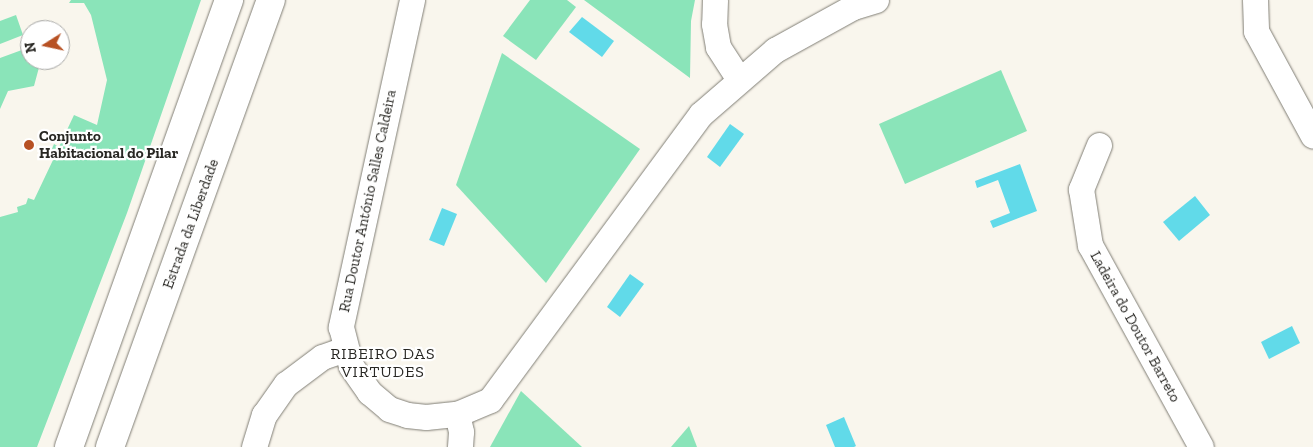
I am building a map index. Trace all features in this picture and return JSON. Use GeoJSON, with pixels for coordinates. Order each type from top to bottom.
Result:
{"type":"FeatureCollection","features":[{"type":"Feature","properties":{"kind":"main road"},"geometry":{"type":"LineString","coordinates":[[69,447],[229,0]]}},
{"type":"Feature","properties":{"kind":"main road","name":"Estrada da Liberdade"},"geometry":{"type":"LineString","coordinates":[[110,447],[271,0]]}},
{"type":"Feature","properties":{"kind":"street","name":"Rua Doutor António Salles Caldeira"},"geometry":{"type":"LineString","coordinates":[[412,0],[344,306],[341,327],[345,349],[351,366],[369,392],[389,409],[407,415],[457,414],[490,400],[701,114],[738,79],[775,50],[852,7],[876,0]]}},
{"type":"Feature","properties":{"kind":"street"},"geometry":{"type":"LineString","coordinates":[[715,0],[718,47],[738,79]]}},
{"type":"Feature","properties":{"kind":"street"},"geometry":{"type":"LineString","coordinates":[[1255,0],[1256,31],[1313,136]]}},
{"type":"Feature","properties":{"kind":"street","name":"Ladeira do Doutor Barreto"},"geometry":{"type":"LineString","coordinates":[[1099,145],[1081,189],[1090,245],[1201,447]]}},
{"type":"Feature","properties":{"kind":"street"},"geometry":{"type":"LineString","coordinates":[[254,447],[264,415],[286,384],[322,357],[345,349]]}},
{"type":"Feature","properties":{"kind":"street"},"geometry":{"type":"LineString","coordinates":[[457,414],[461,432],[460,447]]}},
{"type":"Feature","properties":{"kind":"green space"},"geometry":{"type":"Polygon","coordinates":[[[71,0],[201,0],[127,213],[37,447],[0,447],[0,217],[18,212],[17,207],[26,204],[28,198],[34,200],[53,160],[48,158],[54,144],[59,147],[74,115],[97,125],[107,80],[91,15],[84,3],[69,3],[71,0]]]}},
{"type":"Feature","properties":{"kind":"green space"},"geometry":{"type":"Polygon","coordinates":[[[530,0],[567,0],[576,7],[536,60],[503,36],[530,0]]]}},
{"type":"Feature","properties":{"kind":"green space"},"geometry":{"type":"Polygon","coordinates":[[[584,0],[695,0],[691,21],[690,78],[584,0]]]}},
{"type":"Feature","properties":{"kind":"green space"},"geometry":{"type":"Polygon","coordinates":[[[16,15],[20,26],[20,36],[0,44],[0,21],[16,15]]]}},
{"type":"Feature","properties":{"kind":"green space"},"geometry":{"type":"Polygon","coordinates":[[[20,51],[20,70],[38,70],[34,86],[8,91],[0,109],[0,58],[20,51]]]}},
{"type":"Feature","properties":{"kind":"green space"},"geometry":{"type":"Polygon","coordinates":[[[502,53],[640,149],[546,283],[456,185],[502,53]]]}},
{"type":"Feature","properties":{"kind":"green space"},"geometry":{"type":"Polygon","coordinates":[[[1001,70],[1027,131],[905,184],[879,124],[1001,70]]]}},
{"type":"Feature","properties":{"kind":"green space"},"geometry":{"type":"Polygon","coordinates":[[[521,391],[582,447],[490,447],[521,391]]]}},
{"type":"Feature","properties":{"kind":"green space"},"geometry":{"type":"Polygon","coordinates":[[[689,426],[697,447],[671,447],[689,426]]]}},
{"type":"Feature","properties":{"kind":"water"},"geometry":{"type":"Polygon","coordinates":[[[582,17],[614,41],[602,57],[569,32],[582,17]]]}},
{"type":"Feature","properties":{"kind":"water"},"geometry":{"type":"Polygon","coordinates":[[[730,124],[744,134],[720,167],[707,157],[730,124]]]}},
{"type":"Feature","properties":{"kind":"water"},"geometry":{"type":"Polygon","coordinates":[[[1020,164],[1037,211],[993,228],[990,221],[1010,213],[998,180],[977,188],[975,181],[1020,164]]]}},
{"type":"Feature","properties":{"kind":"water"},"geometry":{"type":"Polygon","coordinates":[[[1195,196],[1210,215],[1179,241],[1163,222],[1195,196]]]}},
{"type":"Feature","properties":{"kind":"water"},"geometry":{"type":"Polygon","coordinates":[[[442,208],[457,214],[444,246],[429,240],[442,208]]]}},
{"type":"Feature","properties":{"kind":"water"},"geometry":{"type":"Polygon","coordinates":[[[630,274],[644,284],[620,317],[607,307],[630,274]]]}},
{"type":"Feature","properties":{"kind":"water"},"geometry":{"type":"Polygon","coordinates":[[[1292,326],[1300,343],[1269,359],[1261,342],[1292,326]]]}},
{"type":"Feature","properties":{"kind":"water"},"geometry":{"type":"Polygon","coordinates":[[[844,417],[856,446],[854,447],[835,447],[826,425],[844,417]]]}},
{"type":"Feature","properties":{"kind":"place","name":"Conjunto Habitacional do Pilar"},"geometry":{"type":"Point","coordinates":[29,145]}},
{"type":"Feature","properties":{"kind":"district","name":"RIBEIRO DAS VIRTUDES"},"geometry":{"type":"Point","coordinates":[383,363]}}]}
